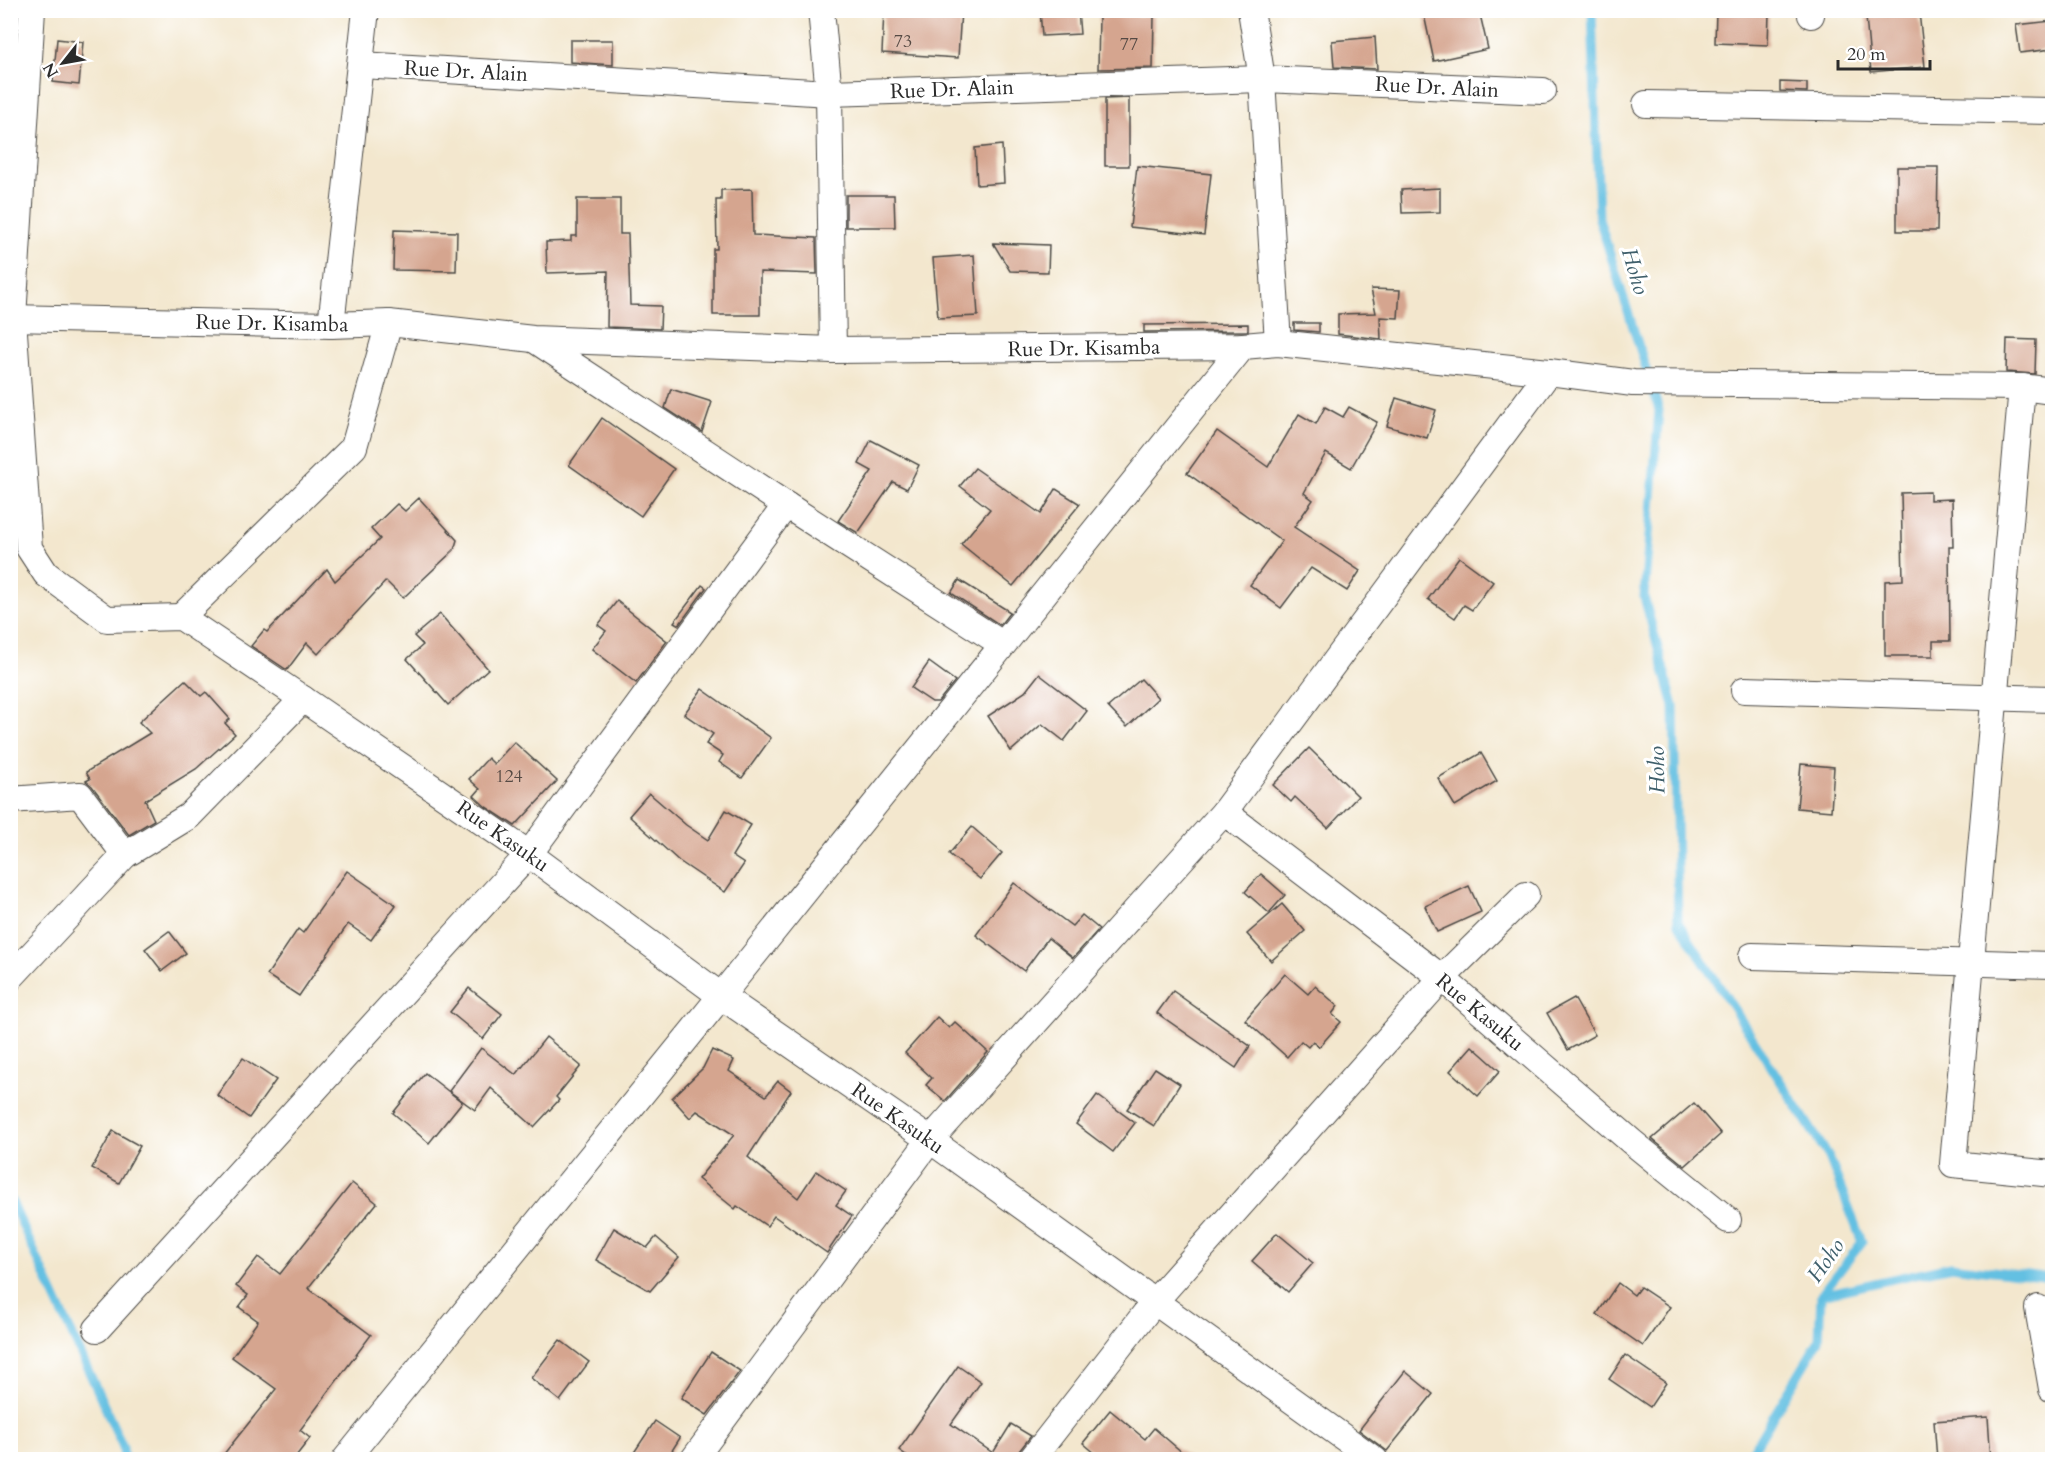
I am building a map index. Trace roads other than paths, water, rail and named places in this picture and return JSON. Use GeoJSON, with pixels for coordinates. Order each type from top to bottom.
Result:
{"type":"FeatureCollection","features":[{"type":"Feature","properties":{"kind":"street"},"geometry":{"type":"LineString","coordinates":[[32,10],[12,318],[29,548],[46,574],[107,619],[181,617],[354,447],[389,323]]}},
{"type":"Feature","properties":{"kind":"street"},"geometry":{"type":"LineString","coordinates":[[331,325],[366,10]]}},
{"type":"Feature","properties":{"kind":"street"},"geometry":{"type":"LineString","coordinates":[[821,10],[829,93],[833,350]]}},
{"type":"Feature","properties":{"kind":"street"},"geometry":{"type":"LineString","coordinates":[[1251,10],[1262,79],[1278,343]]}},
{"type":"Feature","properties":{"kind":"street","name":"Rue Dr. Alain"},"geometry":{"type":"LineString","coordinates":[[361,65],[829,93],[1262,79],[1543,91]]}},
{"type":"Feature","properties":{"kind":"street"},"geometry":{"type":"LineString","coordinates":[[1646,104],[2052,111]]}},
{"type":"Feature","properties":{"kind":"street","name":"Rue Dr. Kisamba"},"geometry":{"type":"LineString","coordinates":[[12,318],[331,325],[389,323],[533,339],[833,350],[1243,346],[1278,343],[1633,383],[2022,387],[2052,391]]}},
{"type":"Feature","properties":{"kind":"street","name":"Rue Dr. Kisamba"},"geometry":{"type":"LineString","coordinates":[[533,339],[1002,644]]}},
{"type":"Feature","properties":{"kind":"street"},"geometry":{"type":"LineString","coordinates":[[345,1460],[1243,346]]}},
{"type":"Feature","properties":{"kind":"street"},"geometry":{"type":"LineString","coordinates":[[693,1460],[930,1140],[1224,812],[1549,372]]}},
{"type":"Feature","properties":{"kind":"street"},"geometry":{"type":"LineString","coordinates":[[2022,387],[1953,1164],[2052,1174]]}},
{"type":"Feature","properties":{"kind":"street"},"geometry":{"type":"LineString","coordinates":[[97,1329],[528,854],[786,505]]}},
{"type":"Feature","properties":{"kind":"street","name":"Rue Kasuku"},"geometry":{"type":"LineString","coordinates":[[181,617],[528,854],[721,996],[930,1140],[1375,1460]]}},
{"type":"Feature","properties":{"kind":"street"},"geometry":{"type":"LineString","coordinates":[[1744,690],[2052,699]]}},
{"type":"Feature","properties":{"kind":"street"},"geometry":{"type":"LineString","coordinates":[[10,978],[125,855],[189,816],[303,699]]}},
{"type":"Feature","properties":{"kind":"street"},"geometry":{"type":"LineString","coordinates":[[10,800],[80,795],[125,855]]}},
{"type":"Feature","properties":{"kind":"street","name":"Rue Kasuku"},"geometry":{"type":"LineString","coordinates":[[1224,812],[1442,978],[1632,1142],[1728,1220]]}},
{"type":"Feature","properties":{"kind":"street"},"geometry":{"type":"LineString","coordinates":[[1031,1460],[1155,1300],[1442,978],[1526,896]]}},
{"type":"Feature","properties":{"kind":"street"},"geometry":{"type":"LineString","coordinates":[[1752,956],[2052,965]]}},
{"type":"Feature","properties":{"kind":"street"},"geometry":{"type":"LineString","coordinates":[[2038,1308],[2052,1389]]}},
{"type":"Feature","properties":{"kind":"waterway","name":"Hoho"},"geometry":{"type":"LineString","coordinates":[[1592,10],[1599,219],[1659,410],[1644,597],[1674,706],[1678,922],[1829,1157],[1862,1242],[1821,1295],[1819,1340],[1747,1460]]}},
{"type":"Feature","properties":{"kind":"waterway"},"geometry":{"type":"LineString","coordinates":[[10,1198],[123,1447],[124,1460]]}},
{"type":"Feature","properties":{"kind":"waterway"},"geometry":{"type":"LineString","coordinates":[[1821,1295],[1951,1266],[2052,1278]]}}]}
